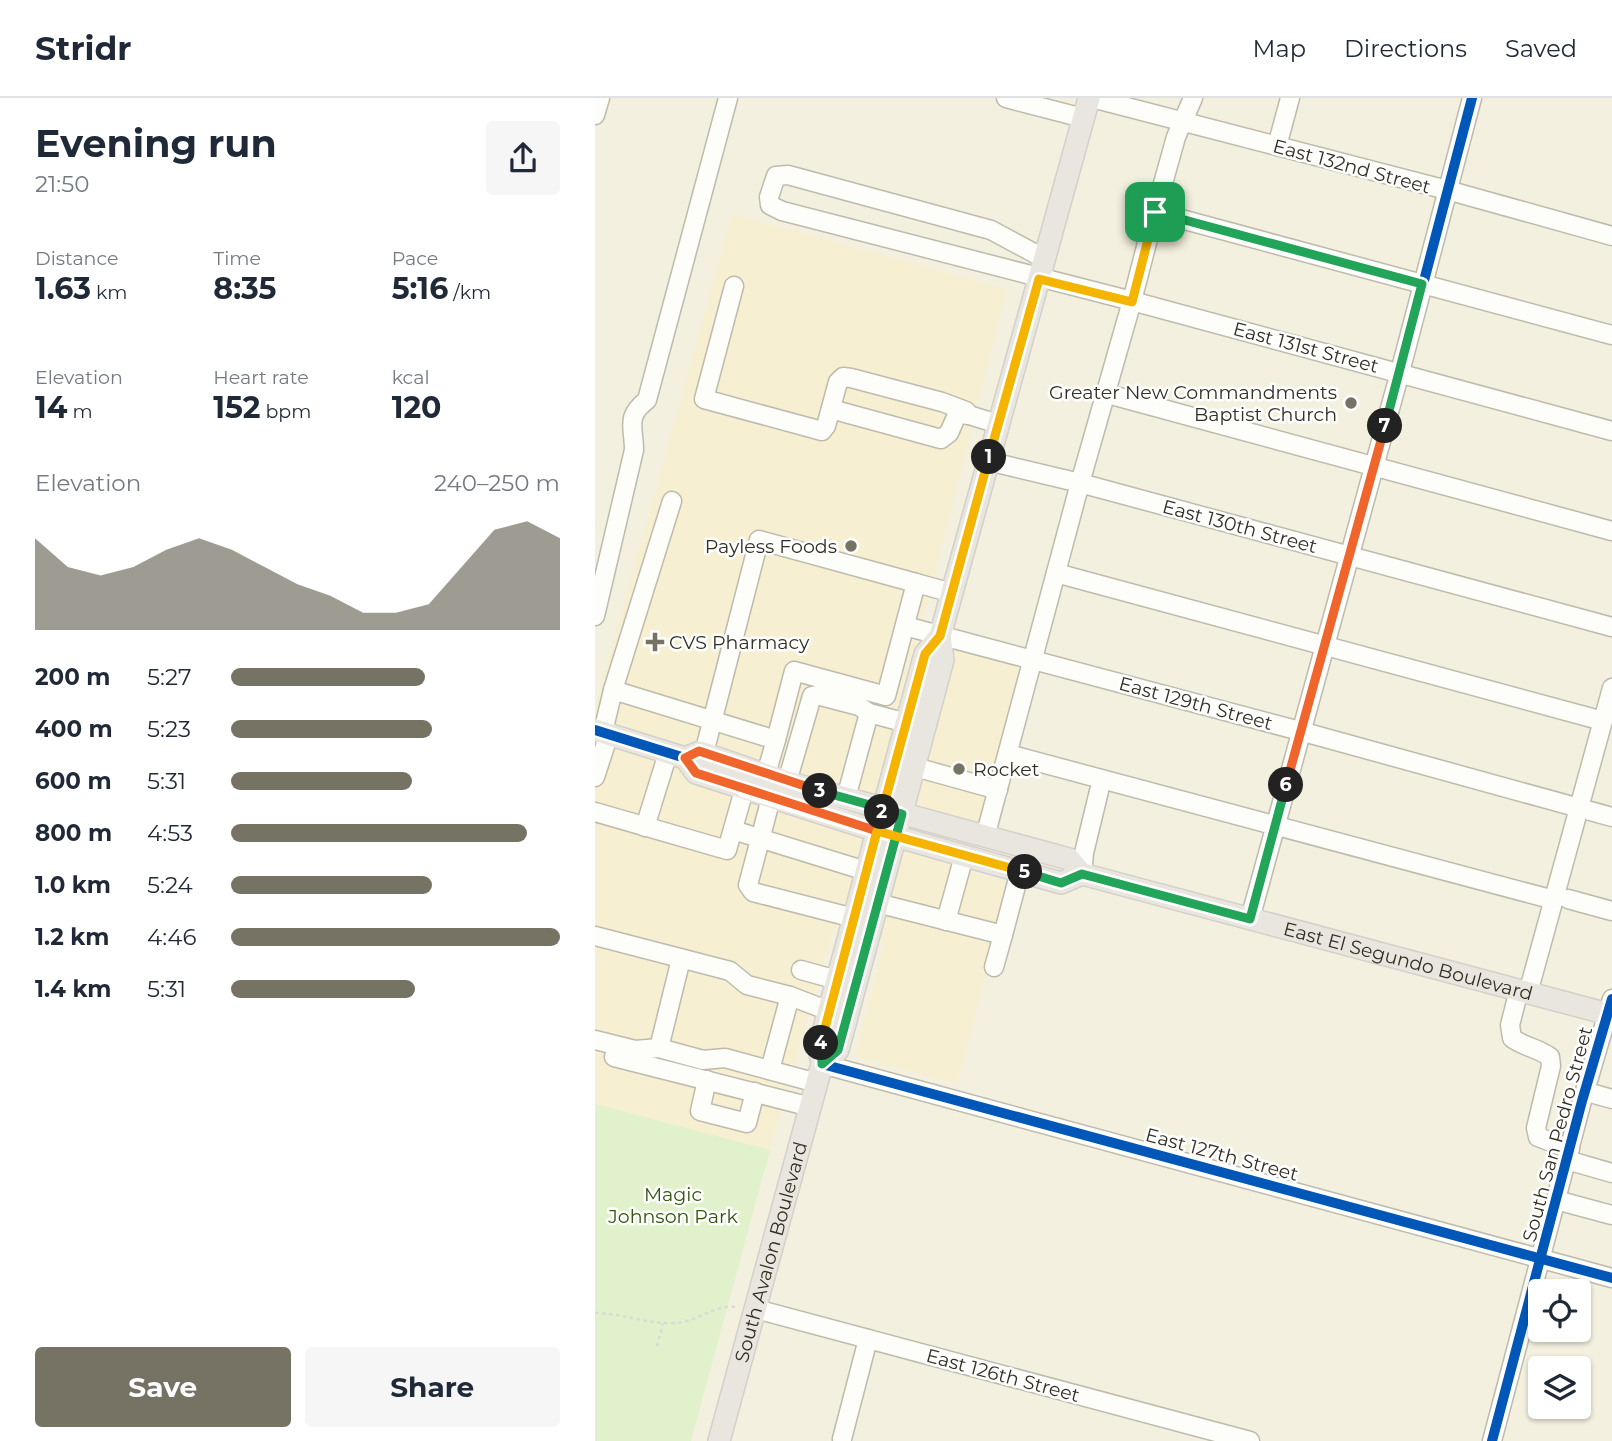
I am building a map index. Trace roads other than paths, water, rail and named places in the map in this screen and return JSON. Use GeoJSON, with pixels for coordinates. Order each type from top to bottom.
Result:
{"type":"FeatureCollection","features":[{"type":"Feature","properties":{"kind":"main road","name":"South Avalon Boulevard"},"geometry":{"type":"LineString","coordinates":[[893,811],[915,766],[943,660],[940,636],[1088,105]]}},
{"type":"Feature","properties":{"kind":"main road","name":"South Avalon Boulevard"},"geometry":{"type":"LineString","coordinates":[[820,1074],[838,1050],[877,903],[909,713],[925,654],[940,636]]}},
{"type":"Feature","properties":{"kind":"main road","name":"East El Segundo Boulevard"},"geometry":{"type":"LineString","coordinates":[[602,732],[766,774],[1069,859],[1082,874],[1523,991],[1611,1009]]}},
{"type":"Feature","properties":{"kind":"main road","name":"East El Segundo Boulevard"},"geometry":{"type":"LineString","coordinates":[[685,755],[696,773],[887,834],[1061,883],[1082,874]]}},
{"type":"Feature","properties":{"kind":"main road","name":"South Avalon Boulevard"},"geometry":{"type":"LineString","coordinates":[[719,1441],[820,1074],[820,1047],[866,871],[887,834]]}},
{"type":"Feature","properties":{"kind":"street"},"geometry":{"type":"LineString","coordinates":[[595,115],[600,98]]}},
{"type":"Feature","properties":{"kind":"street"},"geometry":{"type":"LineString","coordinates":[[595,616],[634,450],[631,424],[634,413],[647,400],[729,98]]}},
{"type":"Feature","properties":{"kind":"street","name":"East 132nd Street"},"geometry":{"type":"LineString","coordinates":[[1006,98],[1088,105],[1184,121],[1612,236]]}},
{"type":"Feature","properties":{"kind":"street"},"geometry":{"type":"LineString","coordinates":[[985,837],[1176,137],[1193,98]]}},
{"type":"Feature","properties":{"kind":"street"},"geometry":{"type":"LineString","coordinates":[[1277,146],[1290,98]]}},
{"type":"Feature","properties":{"kind":"street"},"geometry":{"type":"LineString","coordinates":[[1250,919],[1472,98]]}},
{"type":"Feature","properties":{"kind":"street"},"geometry":{"type":"LineString","coordinates":[[788,175],[991,230],[1042,269],[782,211],[770,205],[769,197],[776,176],[788,175]]}},
{"type":"Feature","properties":{"kind":"street"},"geometry":{"type":"LineString","coordinates":[[1155,212],[1612,335]]}},
{"type":"Feature","properties":{"kind":"street","name":"East 131st Street"},"geometry":{"type":"LineString","coordinates":[[1042,269],[1132,302],[1612,431]]}},
{"type":"Feature","properties":{"kind":"street"},"geometry":{"type":"LineString","coordinates":[[734,286],[704,400],[822,430],[825,429],[838,382],[843,377],[851,377],[942,402],[966,414],[998,424]]}},
{"type":"Feature","properties":{"kind":"street"},"geometry":{"type":"LineString","coordinates":[[1104,393],[1612,531]]}},
{"type":"Feature","properties":{"kind":"street"},"geometry":{"type":"LineString","coordinates":[[831,409],[941,439],[951,430],[953,421],[966,414]]}},
{"type":"Feature","properties":{"kind":"street","name":"East 130th Street"},"geometry":{"type":"LineString","coordinates":[[988,461],[1080,483],[1612,627]]}},
{"type":"Feature","properties":{"kind":"street"},"geometry":{"type":"LineString","coordinates":[[595,777],[602,732],[613,691],[672,501]]}},
{"type":"Feature","properties":{"kind":"street"},"geometry":{"type":"LineString","coordinates":[[645,827],[685,755],[714,720],[759,540],[952,593]]}},
{"type":"Feature","properties":{"kind":"street"},"geometry":{"type":"LineString","coordinates":[[1056,573],[1603,721]]}},
{"type":"Feature","properties":{"kind":"street"},"geometry":{"type":"LineString","coordinates":[[886,696],[916,583]]}},
{"type":"Feature","properties":{"kind":"street","name":"East 129th Street"},"geometry":{"type":"LineString","coordinates":[[905,626],[1612,817]]}},
{"type":"Feature","properties":{"kind":"street"},"geometry":{"type":"LineString","coordinates":[[766,774],[794,671],[886,696],[909,713]]}},
{"type":"Feature","properties":{"kind":"street"},"geometry":{"type":"LineString","coordinates":[[1612,688],[1580,807],[1561,899],[1510,1025],[1512,1038],[1521,1045],[1542,1051],[1550,1057],[1551,1066],[1536,1128],[1538,1137],[1568,1155],[1612,1173]]}},
{"type":"Feature","properties":{"kind":"street"},"geometry":{"type":"LineString","coordinates":[[613,691],[776,740]]}},
{"type":"Feature","properties":{"kind":"street"},"geometry":{"type":"LineString","coordinates":[[787,782],[812,696],[859,706],[869,713],[909,713]]}},
{"type":"Feature","properties":{"kind":"street"},"geometry":{"type":"LineString","coordinates":[[846,798],[869,713]]}},
{"type":"Feature","properties":{"kind":"street"},"geometry":{"type":"LineString","coordinates":[[1007,754],[1612,911]]}},
{"type":"Feature","properties":{"kind":"street"},"geometry":{"type":"LineString","coordinates":[[915,766],[998,790]]}},
{"type":"Feature","properties":{"kind":"street"},"geometry":{"type":"LineString","coordinates":[[595,812],[727,850],[744,790]]}},
{"type":"Feature","properties":{"kind":"street"},"geometry":{"type":"LineString","coordinates":[[1082,874],[1084,853],[1099,791]]}},
{"type":"Feature","properties":{"kind":"street"},"geometry":{"type":"LineString","coordinates":[[771,798],[748,884],[753,892],[854,918]]}},
{"type":"Feature","properties":{"kind":"street"},"geometry":{"type":"LineString","coordinates":[[733,830],[866,871]]}},
{"type":"Feature","properties":{"kind":"street"},"geometry":{"type":"LineString","coordinates":[[946,921],[964,856]]}},
{"type":"Feature","properties":{"kind":"street"},"geometry":{"type":"LineString","coordinates":[[994,967],[1020,871]]}},
{"type":"Feature","properties":{"kind":"street"},"geometry":{"type":"LineString","coordinates":[[877,903],[1003,935]]}},
{"type":"Feature","properties":{"kind":"street"},"geometry":{"type":"LineString","coordinates":[[595,936],[730,971],[747,985],[829,1010]]}},
{"type":"Feature","properties":{"kind":"street"},"geometry":{"type":"LineString","coordinates":[[659,1048],[681,958]]}},
{"type":"Feature","properties":{"kind":"street"},"geometry":{"type":"LineString","coordinates":[[801,970],[837,981]]}},
{"type":"Feature","properties":{"kind":"street"},"geometry":{"type":"LineString","coordinates":[[771,1070],[790,996]]}},
{"type":"Feature","properties":{"kind":"street","name":"South San Pedro Street"},"geometry":{"type":"LineString","coordinates":[[1492,1441],[1568,1155],[1611,1009]]}},
{"type":"Feature","properties":{"kind":"street","name":"East 127th Street"},"geometry":{"type":"LineString","coordinates":[[595,1040],[635,1050],[659,1048],[703,1060],[725,1058],[771,1070],[820,1074],[1612,1278]]}},
{"type":"Feature","properties":{"kind":"street"},"geometry":{"type":"LineString","coordinates":[[595,1052],[811,1107]]}},
{"type":"Feature","properties":{"kind":"street"},"geometry":{"type":"LineString","coordinates":[[707,1080],[700,1111],[747,1123],[755,1093]]}},
{"type":"Feature","properties":{"kind":"street"},"geometry":{"type":"LineString","coordinates":[[1587,1092],[1612,1099]]}},
{"type":"Feature","properties":{"kind":"street"},"geometry":{"type":"LineString","coordinates":[[1556,1200],[1612,1215]]}},
{"type":"Feature","properties":{"kind":"street","name":"East 126th Street"},"geometry":{"type":"LineString","coordinates":[[756,1309],[1249,1441]]}},
{"type":"Feature","properties":{"kind":"street"},"geometry":{"type":"LineString","coordinates":[[842,1439],[868,1339]]}},
{"type":"Feature","properties":{"kind":"place","name":"Greater New Commandments Baptist Church"},"geometry":{"type":"Point","coordinates":[1351,403]}},
{"type":"Feature","properties":{"kind":"place","name":"Payless Foods"},"geometry":{"type":"Point","coordinates":[851,546]}},
{"type":"Feature","properties":{"kind":"place","name":"CVS Pharmacy"},"geometry":{"type":"Point","coordinates":[655,642]}},
{"type":"Feature","properties":{"kind":"place","name":"Rocket"},"geometry":{"type":"Point","coordinates":[959,769]}},
{"type":"Feature","properties":{"kind":"park label","name":"Magic Johnson Park"},"geometry":{"type":"Point","coordinates":[673,1205]}}]}
